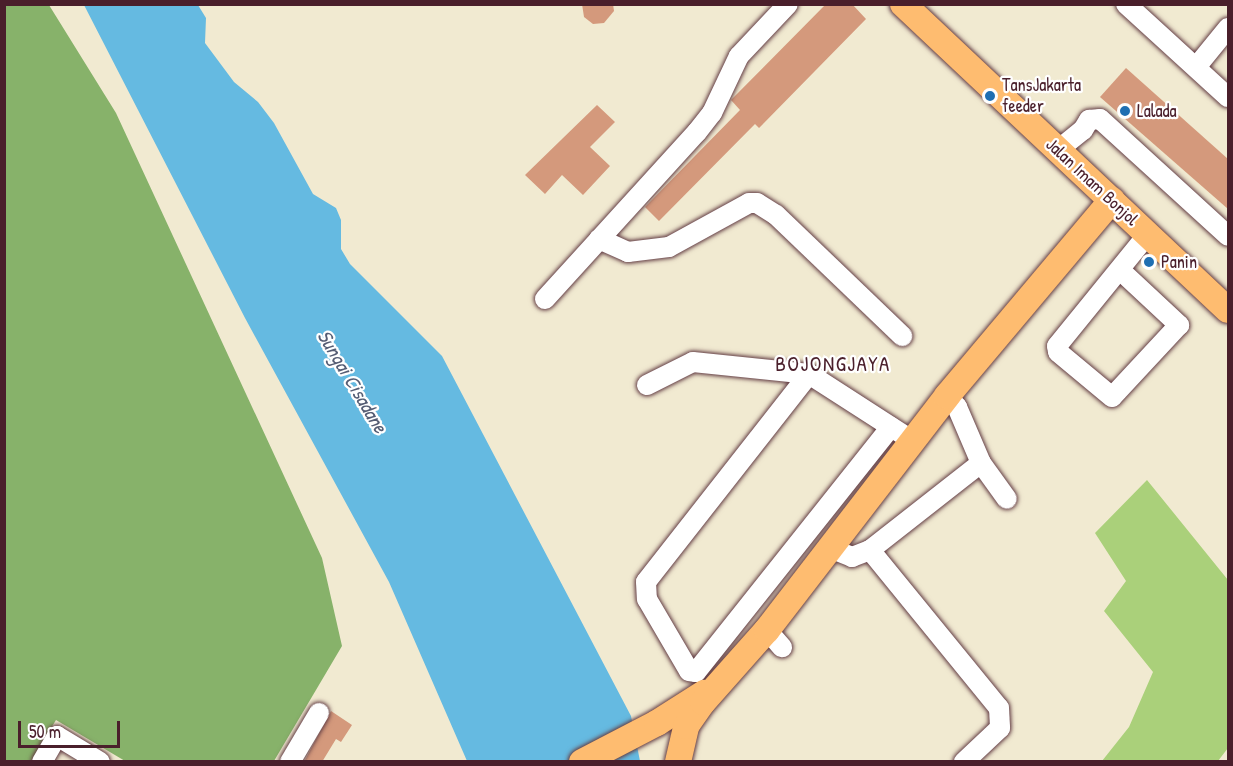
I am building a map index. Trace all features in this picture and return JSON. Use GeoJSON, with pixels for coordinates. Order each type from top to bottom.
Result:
{"type":"FeatureCollection","features":[{"type":"Feature","properties":{"kind":"main road","name":"Jalan Imam Bonjol"},"geometry":{"type":"LineString","coordinates":[[903,4],[1228,310]]}},
{"type":"Feature","properties":{"kind":"main road"},"geometry":{"type":"LineString","coordinates":[[582,762],[653,725],[723,681],[774,639],[901,434],[947,396],[1112,200]]}},
{"type":"Feature","properties":{"kind":"main road"},"geometry":{"type":"LineString","coordinates":[[676,762],[686,726],[723,681]]}},
{"type":"Feature","properties":{"kind":"main road"},"geometry":{"type":"LineString","coordinates":[[653,725],[667,737],[676,762]]}},
{"type":"Feature","properties":{"kind":"street"},"geometry":{"type":"LineString","coordinates":[[545,299],[712,113],[739,56],[788,4]]}},
{"type":"Feature","properties":{"kind":"street"},"geometry":{"type":"LineString","coordinates":[[1126,4],[1228,96]]}},
{"type":"Feature","properties":{"kind":"street"},"geometry":{"type":"LineString","coordinates":[[1197,66],[1228,28]]}},
{"type":"Feature","properties":{"kind":"street"},"geometry":{"type":"LineString","coordinates":[[1058,150],[1083,130],[1089,120],[1100,119],[1228,236]]}},
{"type":"Feature","properties":{"kind":"street"},"geometry":{"type":"LineString","coordinates":[[599,239],[628,252],[663,248],[749,203],[757,203],[776,215],[902,336]]}},
{"type":"Feature","properties":{"kind":"street"},"geometry":{"type":"LineString","coordinates":[[1120,270],[1179,325],[1112,397],[1058,352],[1057,346],[1148,234]]}},
{"type":"Feature","properties":{"kind":"street"},"geometry":{"type":"LineString","coordinates":[[647,385],[693,362],[809,374],[901,434],[696,672],[689,671],[646,599],[646,582],[809,374]]}},
{"type":"Feature","properties":{"kind":"street"},"geometry":{"type":"LineString","coordinates":[[947,396],[957,407],[981,462],[1007,499]]}},
{"type":"Feature","properties":{"kind":"street"},"geometry":{"type":"LineString","coordinates":[[830,548],[852,557],[870,550],[981,462]]}},
{"type":"Feature","properties":{"kind":"street"},"geometry":{"type":"LineString","coordinates":[[870,550],[999,708],[1000,728],[964,762]]}},
{"type":"Feature","properties":{"kind":"street"},"geometry":{"type":"LineString","coordinates":[[290,762],[319,712]]}},
{"type":"Feature","properties":{"kind":"street"},"geometry":{"type":"LineString","coordinates":[[42,762],[57,736],[100,762]]}},
{"type":"Feature","properties":{"kind":"green space"},"geometry":{"type":"Polygon","coordinates":[[[4,5],[49,5],[116,113],[322,558],[342,646],[274,761],[125,761],[56,720],[31,761],[5,761],[4,5]]]}},
{"type":"Feature","properties":{"kind":"green space"},"geometry":{"type":"Polygon","coordinates":[[[1147,480],[1228,580],[1228,748],[1218,761],[1102,761],[1129,727],[1153,672],[1104,611],[1126,581],[1095,533],[1147,480]]]}},
{"type":"Feature","properties":{"kind":"water","name":"Sungai Cisadane"},"geometry":{"type":"Polygon","coordinates":[[[84,5],[198,5],[206,18],[205,43],[234,82],[258,102],[274,123],[313,194],[336,208],[341,220],[341,249],[350,264],[442,356],[631,716],[640,761],[467,761],[389,582],[245,318],[84,5]]]}},
{"type":"Feature","properties":{"kind":"building"},"geometry":{"type":"Polygon","coordinates":[[[582,4],[613,4],[614,11],[604,23],[593,24],[584,17],[582,4]]]}},
{"type":"Feature","properties":{"kind":"building"},"geometry":{"type":"Polygon","coordinates":[[[826,4],[852,4],[866,19],[759,128],[755,124],[659,221],[645,207],[740,110],[731,100],[826,4]]]}},
{"type":"Feature","properties":{"kind":"building"},"geometry":{"type":"Polygon","coordinates":[[[1126,68],[1228,159],[1228,209],[1100,97],[1126,68]]]}},
{"type":"Feature","properties":{"kind":"building"},"geometry":{"type":"Polygon","coordinates":[[[597,105],[615,122],[590,147],[610,166],[583,195],[562,175],[545,194],[525,175],[597,105]]]}},
{"type":"Feature","properties":{"kind":"building"},"geometry":{"type":"Polygon","coordinates":[[[331,711],[352,725],[341,742],[336,739],[322,762],[304,762],[331,711]]]}},
{"type":"Feature","properties":{"kind":"place","name":"TansJakarta feeder"},"geometry":{"type":"Point","coordinates":[990,96]}},
{"type":"Feature","properties":{"kind":"place","name":"Lalada"},"geometry":{"type":"Point","coordinates":[1125,111]}},
{"type":"Feature","properties":{"kind":"place","name":"Panin"},"geometry":{"type":"Point","coordinates":[1149,262]}},
{"type":"Feature","properties":{"kind":"district","name":"BOJONGJAYA"},"geometry":{"type":"Point","coordinates":[833,364]}}]}
